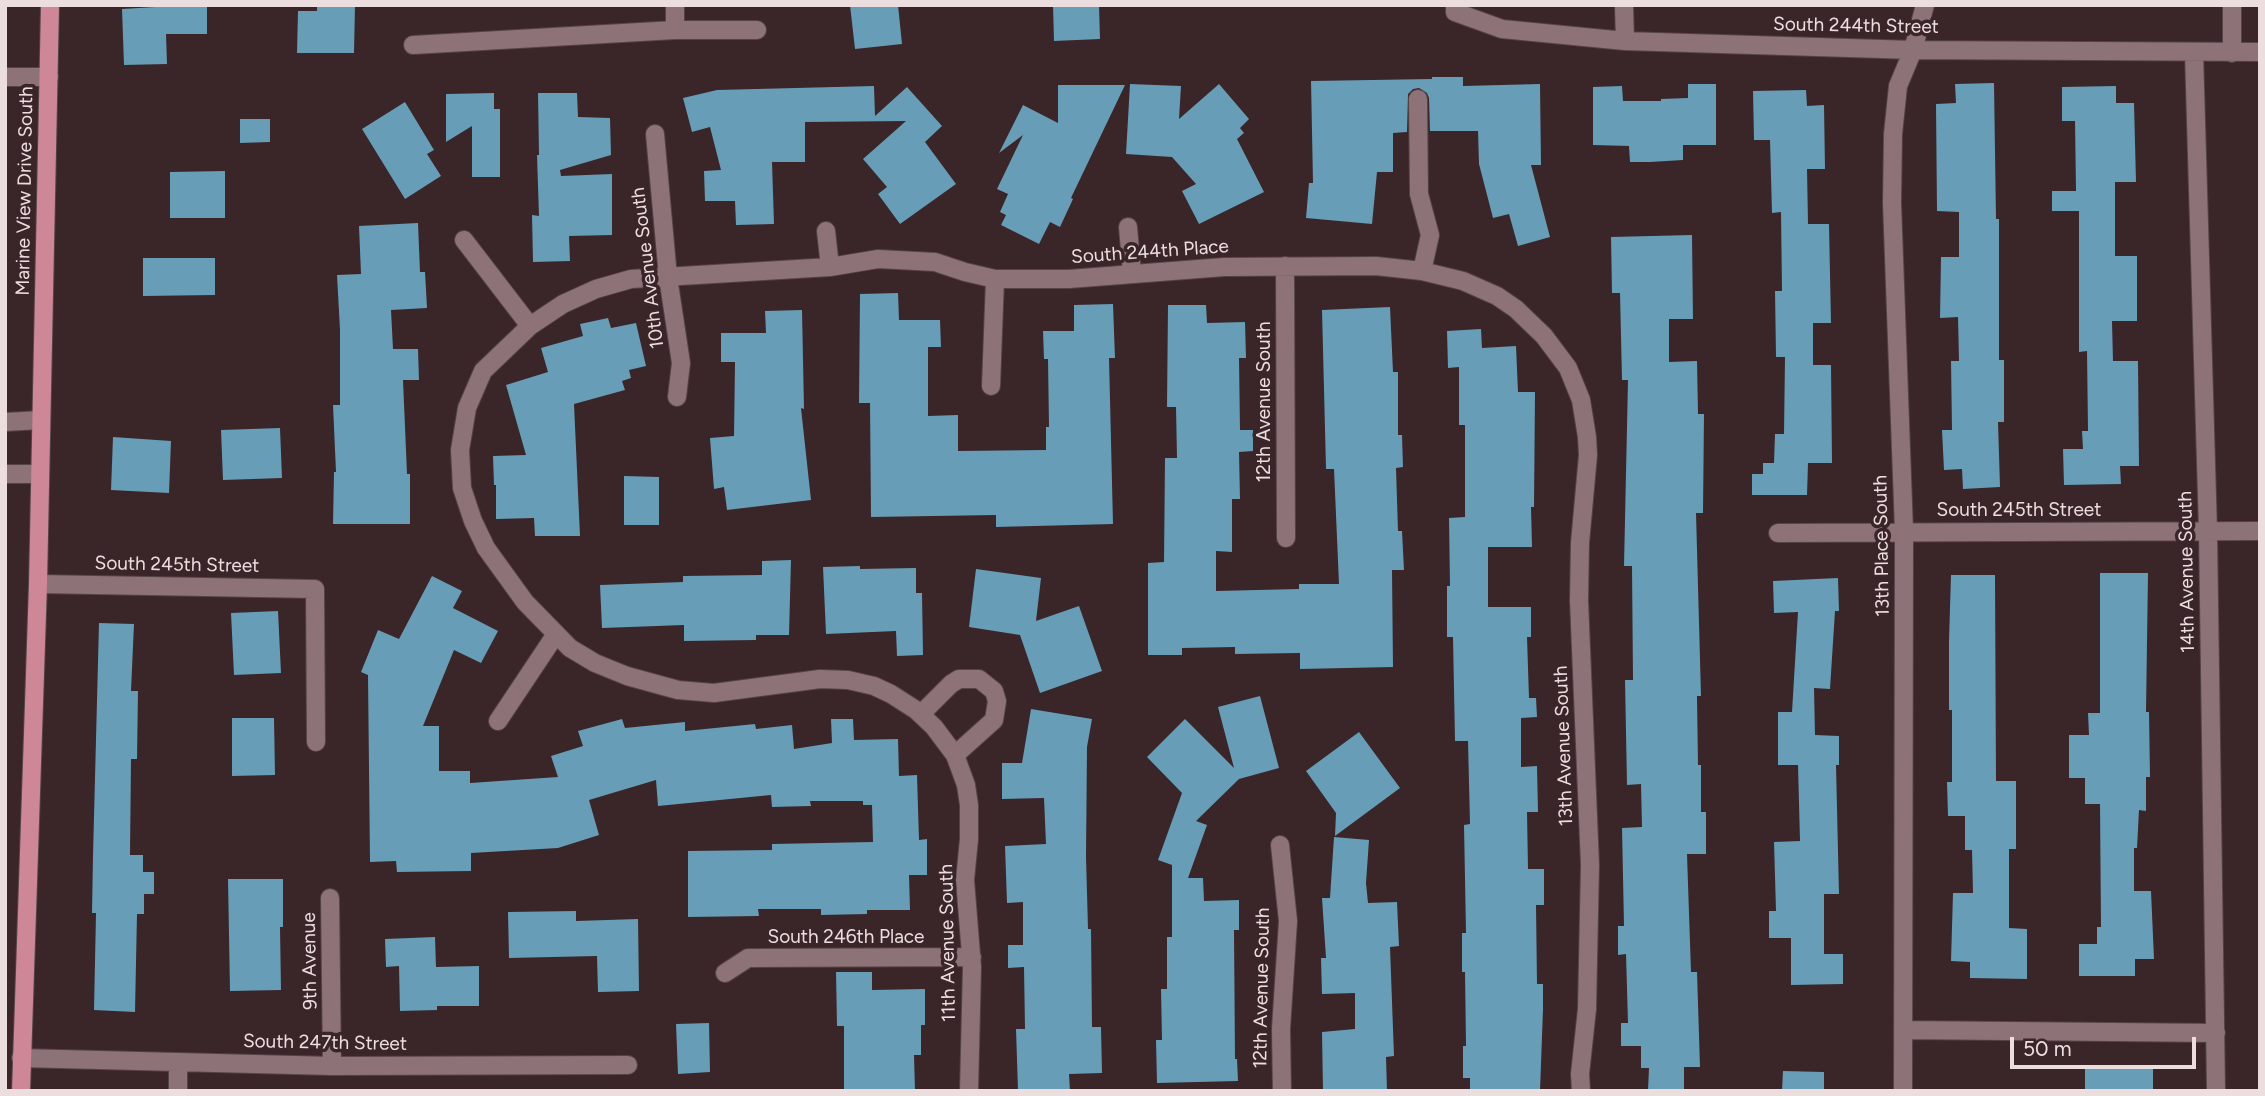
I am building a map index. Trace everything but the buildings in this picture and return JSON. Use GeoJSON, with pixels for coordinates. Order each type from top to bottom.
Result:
{"type":"FeatureCollection","features":[{"type":"Feature","properties":{"kind":"main road","name":"Marine View Drive South"},"geometry":{"type":"LineString","coordinates":[[21,1091],[38,584],[50,5]]}},
{"type":"Feature","properties":{"kind":"street"},"geometry":{"type":"LineString","coordinates":[[675,5],[675,30]]}},
{"type":"Feature","properties":{"kind":"street"},"geometry":{"type":"LineString","coordinates":[[1624,5],[1625,41]]}},
{"type":"Feature","properties":{"kind":"street","name":"13th Place South"},"geometry":{"type":"LineString","coordinates":[[1903,1091],[1904,531],[1892,203],[1893,134],[1898,86],[1913,50],[1925,5]]}},
{"type":"Feature","properties":{"kind":"street"},"geometry":{"type":"LineString","coordinates":[[2232,5],[2232,53]]}},
{"type":"Feature","properties":{"kind":"street","name":"South 244th Street"},"geometry":{"type":"LineString","coordinates":[[1455,9],[1502,29],[1625,41],[1913,50],[2260,52]]}},
{"type":"Feature","properties":{"kind":"street"},"geometry":{"type":"LineString","coordinates":[[413,45],[675,30],[757,30]]}},
{"type":"Feature","properties":{"kind":"street","name":"14th Avenue South"},"geometry":{"type":"LineString","coordinates":[[2194,53],[2208,531],[2216,1091]]}},
{"type":"Feature","properties":{"kind":"street"},"geometry":{"type":"LineString","coordinates":[[5,77],[49,76]]}},
{"type":"Feature","properties":{"kind":"street"},"geometry":{"type":"LineString","coordinates":[[1418,99],[1419,194],[1430,235],[1422,271]]}},
{"type":"Feature","properties":{"kind":"street","name":"10th Avenue South"},"geometry":{"type":"LineString","coordinates":[[655,134],[668,276],[681,363],[677,397]]}},
{"type":"Feature","properties":{"kind":"street"},"geometry":{"type":"LineString","coordinates":[[1128,227],[1132,274]]}},
{"type":"Feature","properties":{"kind":"street"},"geometry":{"type":"LineString","coordinates":[[826,231],[830,267]]}},
{"type":"Feature","properties":{"kind":"street"},"geometry":{"type":"LineString","coordinates":[[464,240],[530,326]]}},
{"type":"Feature","properties":{"kind":"street","name":"South 244th Place"},"geometry":{"type":"LineString","coordinates":[[556,634],[525,602],[486,548],[472,521],[463,488],[460,450],[467,408],[484,371],[530,326],[563,304],[596,289],[631,279],[830,267],[878,259],[935,262],[995,279],[1069,279],[1284,266],[1376,266],[1422,271],[1474,285],[1516,309],[1545,335],[1561,356],[1581,400]]}},
{"type":"Feature","properties":{"kind":"street","name":"12th Avenue South"},"geometry":{"type":"LineString","coordinates":[[1284,266],[1286,538]]}},
{"type":"Feature","properties":{"kind":"street"},"geometry":{"type":"LineString","coordinates":[[991,386],[995,279]]}},
{"type":"Feature","properties":{"kind":"street","name":"13th Avenue South"},"geometry":{"type":"LineString","coordinates":[[1581,400],[1588,455],[1580,543],[1579,600],[1590,865],[1587,1009],[1580,1074],[1581,1091]]}},
{"type":"Feature","properties":{"kind":"street"},"geometry":{"type":"LineString","coordinates":[[5,422],[41,421]]}},
{"type":"Feature","properties":{"kind":"street"},"geometry":{"type":"LineString","coordinates":[[5,474],[40,474]]}},
{"type":"Feature","properties":{"kind":"street","name":"South 245th Street"},"geometry":{"type":"LineString","coordinates":[[1778,533],[2260,531]]}},
{"type":"Feature","properties":{"kind":"street","name":"South 245th Street"},"geometry":{"type":"LineString","coordinates":[[38,584],[315,589],[316,742]]}},
{"type":"Feature","properties":{"kind":"street"},"geometry":{"type":"LineString","coordinates":[[498,721],[556,634]]}},
{"type":"Feature","properties":{"kind":"street","name":"11th Avenue South"},"geometry":{"type":"LineString","coordinates":[[556,634],[570,648],[595,663],[627,676],[678,690],[714,693],[820,680],[848,680],[891,694],[921,714],[943,738],[955,755],[966,785],[970,814],[965,880],[972,957],[969,1091]]}},
{"type":"Feature","properties":{"kind":"street"},"geometry":{"type":"LineString","coordinates":[[921,714],[959,679],[979,679],[988,684],[998,701],[994,720],[955,755]]}},
{"type":"Feature","properties":{"kind":"street","name":"12th Avenue South"},"geometry":{"type":"LineString","coordinates":[[1280,845],[1288,921],[1281,1038],[1282,1091]]}},
{"type":"Feature","properties":{"kind":"street","name":"9th Avenue"},"geometry":{"type":"LineString","coordinates":[[330,898],[332,1066]]}},
{"type":"Feature","properties":{"kind":"street","name":"South 246th Place"},"geometry":{"type":"LineString","coordinates":[[725,973],[748,958],[972,957]]}},
{"type":"Feature","properties":{"kind":"street"},"geometry":{"type":"LineString","coordinates":[[1903,1030],[2216,1033]]}},
{"type":"Feature","properties":{"kind":"street","name":"South 247th Street"},"geometry":{"type":"LineString","coordinates":[[21,1058],[332,1066],[628,1065]]}},
{"type":"Feature","properties":{"kind":"street"},"geometry":{"type":"LineString","coordinates":[[178,1062],[178,1091]]}}]}
